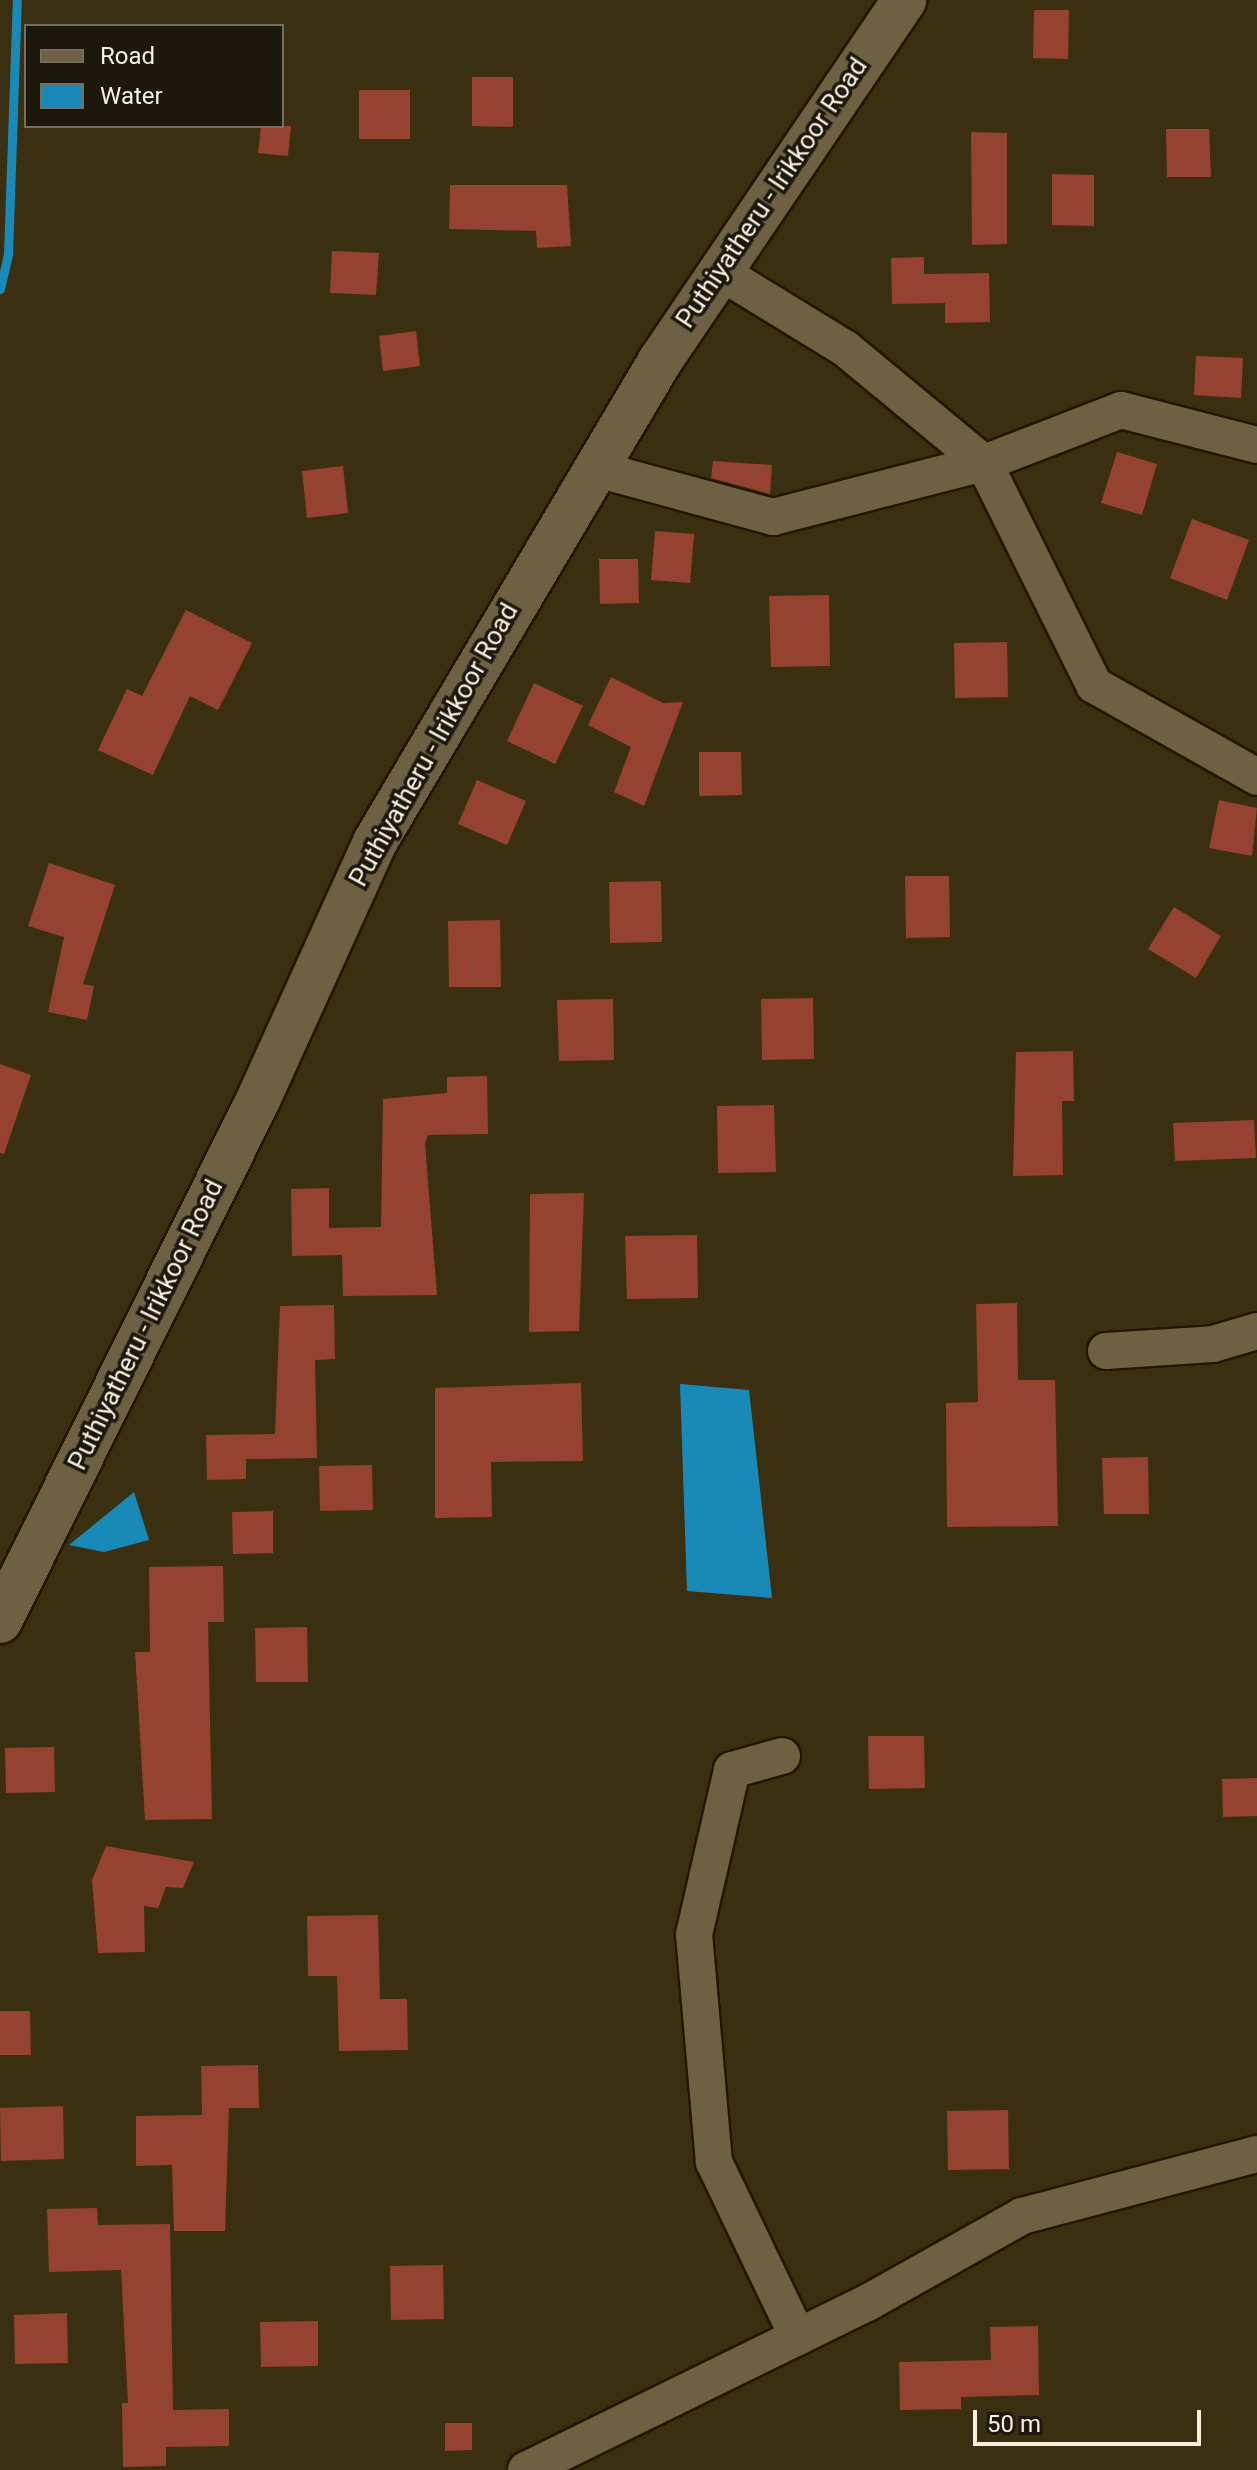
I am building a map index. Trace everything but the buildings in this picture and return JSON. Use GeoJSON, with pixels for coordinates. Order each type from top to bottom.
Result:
{"type":"FeatureCollection","features":[{"type":"Feature","properties":{"kind":"main road","name":"Puthiyatheru - Irikkoor Road"},"geometry":{"type":"LineString","coordinates":[[0,1621],[258,1100],[375,842],[593,468],[904,0]]}},
{"type":"Feature","properties":{"kind":"street"},"geometry":{"type":"LineString","coordinates":[[722,273],[846,349],[984,463],[1094,685],[1257,777]]}},
{"type":"Feature","properties":{"kind":"street"},"geometry":{"type":"LineString","coordinates":[[593,468],[773,517],[984,463],[1121,410],[1257,445]]}},
{"type":"Feature","properties":{"kind":"street"},"geometry":{"type":"LineString","coordinates":[[1106,1351],[1213,1344],[1257,1331]]}},
{"type":"Feature","properties":{"kind":"street"},"geometry":{"type":"LineString","coordinates":[[782,1756],[732,1770],[694,1934],[714,2162],[798,2337]]}},
{"type":"Feature","properties":{"kind":"street"},"geometry":{"type":"LineString","coordinates":[[527,2470],[798,2337],[1022,2216],[1257,2154]]}},
{"type":"Feature","properties":{"kind":"water"},"geometry":{"type":"Polygon","coordinates":[[[680,1384],[749,1390],[772,1598],[687,1591],[680,1384]]]}},
{"type":"Feature","properties":{"kind":"water"},"geometry":{"type":"Polygon","coordinates":[[[134,1492],[149,1540],[104,1552],[69,1545],[134,1492]]]}},
{"type":"Feature","properties":{"kind":"waterway"},"geometry":{"type":"LineString","coordinates":[[0,289],[8,254],[17,0]]}}]}
